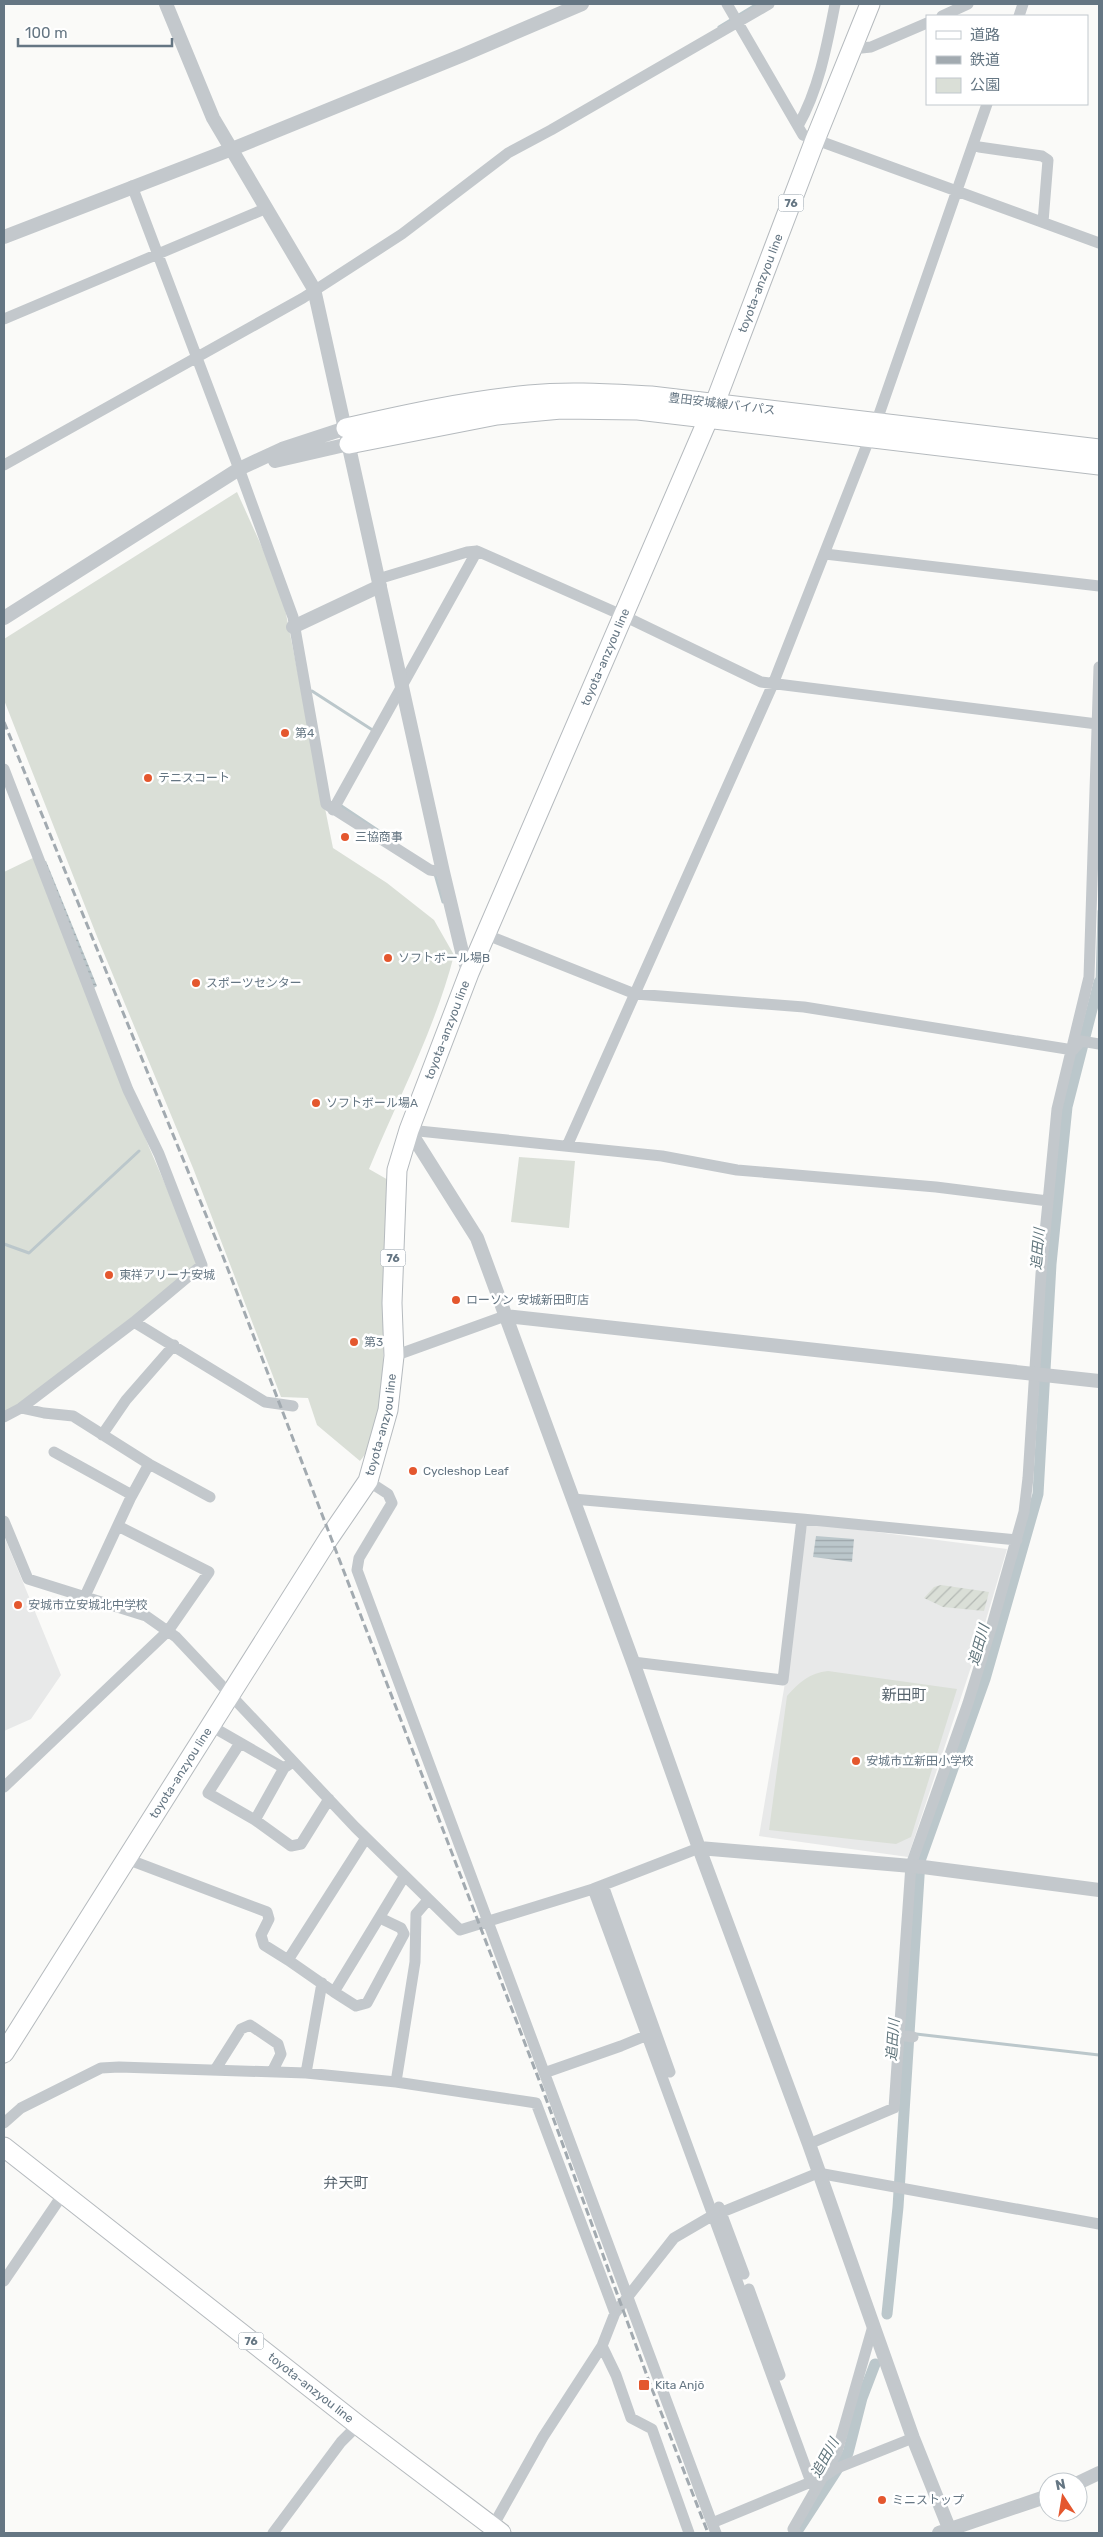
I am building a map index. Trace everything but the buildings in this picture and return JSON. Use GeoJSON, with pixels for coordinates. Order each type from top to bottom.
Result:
{"type":"FeatureCollection","features":[{"type":"Feature","properties":{"kind":"main road","name":"toyota-anzyou line"},"geometry":{"type":"LineString","coordinates":[[4,2053],[368,1480],[388,1410],[394,1356],[392,1303],[397,1170],[408,1130],[469,973],[487,936],[712,410],[815,140],[870,4]]}},
{"type":"Feature","properties":{"kind":"main road","name":"豊田安城線バイパス"},"geometry":{"type":"LineString","coordinates":[[347,436],[530,411],[712,410],[873,430],[1099,465]]}},
{"type":"Feature","properties":{"kind":"main road","name":"豊田安城線バイパス"},"geometry":{"type":"LineString","coordinates":[[873,430],[1099,450]]}},
{"type":"Feature","properties":{"kind":"main road","name":"toyota-anzyou line"},"geometry":{"type":"LineString","coordinates":[[4,2147],[494,2531]]}},
{"type":"Feature","properties":{"kind":"street"},"geometry":{"type":"LineString","coordinates":[[166,4],[213,118],[314,289],[442,872],[469,973]]}},
{"type":"Feature","properties":{"kind":"street"},"geometry":{"type":"LineString","coordinates":[[4,237],[232,149],[463,56],[582,4]]}},
{"type":"Feature","properties":{"kind":"street"},"geometry":{"type":"LineString","coordinates":[[727,4],[803,134],[1099,243]]}},
{"type":"Feature","properties":{"kind":"street"},"geometry":{"type":"LineString","coordinates":[[4,465],[196,356],[303,298],[314,289],[402,234],[508,153],[769,4]]}},
{"type":"Feature","properties":{"kind":"street"},"geometry":{"type":"LineString","coordinates":[[798,126],[806,112],[822,64],[835,4]]}},
{"type":"Feature","properties":{"kind":"street"},"geometry":{"type":"LineString","coordinates":[[944,15],[968,4]]}},
{"type":"Feature","properties":{"kind":"street"},"geometry":{"type":"LineString","coordinates":[[852,49],[871,46],[926,23]]}},
{"type":"Feature","properties":{"kind":"street"},"geometry":{"type":"LineString","coordinates":[[568,1146],[773,684],[873,430],[955,190],[987,105]]}},
{"type":"Feature","properties":{"kind":"street"},"geometry":{"type":"LineString","coordinates":[[979,147],[1042,156],[1048,160],[1043,222]]}},
{"type":"Feature","properties":{"kind":"street"},"geometry":{"type":"LineString","coordinates":[[132,186],[240,471],[291,624],[326,804],[430,870],[442,872]]}},
{"type":"Feature","properties":{"kind":"street"},"geometry":{"type":"LineString","coordinates":[[4,319],[267,208]]}},
{"type":"Feature","properties":{"kind":"street"},"geometry":{"type":"LineString","coordinates":[[4,618],[216,483],[240,471],[347,436]]}},
{"type":"Feature","properties":{"kind":"street"},"geometry":{"type":"LineString","coordinates":[[291,624],[379,583],[467,552],[477,551],[624,616],[761,682],[1097,724]]}},
{"type":"Feature","properties":{"kind":"street"},"geometry":{"type":"LineString","coordinates":[[334,810],[477,551]]}},
{"type":"Feature","properties":{"kind":"street"},"geometry":{"type":"LineString","coordinates":[[825,554],[1099,586]]}},
{"type":"Feature","properties":{"kind":"street"},"geometry":{"type":"LineString","coordinates":[[810,2144],[894,2108],[905,2036],[916,1866],[973,1703],[1016,1540],[1028,1478],[1041,1374],[1048,1202],[1057,1109],[1086,1044],[1089,977],[1094,950],[1099,668]]}},
{"type":"Feature","properties":{"kind":"street"},"geometry":{"type":"LineString","coordinates":[[4,769],[128,1090],[159,1154],[202,1265],[134,1322],[21,1408],[4,1417]]}},
{"type":"Feature","properties":{"kind":"street"},"geometry":{"type":"LineString","coordinates":[[487,936],[635,994],[804,1007],[1086,1044]]}},
{"type":"Feature","properties":{"kind":"street"},"geometry":{"type":"LineString","coordinates":[[408,1130],[662,1156],[737,1170],[936,1187],[1048,1202]]}},
{"type":"Feature","properties":{"kind":"street"},"geometry":{"type":"LineString","coordinates":[[408,1130],[477,1238],[633,1662],[699,1848],[810,2144],[818,2173],[946,2532],[1038,2500]]}},
{"type":"Feature","properties":{"kind":"street"},"geometry":{"type":"LineString","coordinates":[[394,1356],[505,1316],[1099,1381]]}},
{"type":"Feature","properties":{"kind":"street"},"geometry":{"type":"LineString","coordinates":[[134,1322],[265,1402],[293,1406]]}},
{"type":"Feature","properties":{"kind":"street"},"geometry":{"type":"LineString","coordinates":[[102,1435],[126,1400],[174,1345]]}},
{"type":"Feature","properties":{"kind":"street"},"geometry":{"type":"LineString","coordinates":[[21,1408],[44,1414],[73,1416],[149,1464],[210,1496]]}},
{"type":"Feature","properties":{"kind":"street"},"geometry":{"type":"LineString","coordinates":[[54,1452],[132,1495]]}},
{"type":"Feature","properties":{"kind":"street"},"geometry":{"type":"LineString","coordinates":[[84,1596],[132,1495],[149,1464]]}},
{"type":"Feature","properties":{"kind":"street"},"geometry":{"type":"LineString","coordinates":[[368,1480],[388,1494],[392,1503],[359,1558],[357,1570],[489,1920],[627,2299],[714,2528],[839,2468],[913,2438]]}},
{"type":"Feature","properties":{"kind":"street"},"geometry":{"type":"LineString","coordinates":[[573,1499],[1016,1540]]}},
{"type":"Feature","properties":{"kind":"street"},"geometry":{"type":"LineString","coordinates":[[633,1662],[783,1680],[802,1519]]}},
{"type":"Feature","properties":{"kind":"street"},"geometry":{"type":"LineString","coordinates":[[4,1521],[28,1579],[146,1616],[168,1630],[231,1695],[289,1765],[329,1799],[404,1877],[460,1930],[598,1887],[699,1848],[916,1866],[1099,1890]]}},
{"type":"Feature","properties":{"kind":"street"},"geometry":{"type":"LineString","coordinates":[[4,1787],[168,1630],[209,1572],[118,1526]]}},
{"type":"Feature","properties":{"kind":"street"},"geometry":{"type":"LineString","coordinates":[[211,1726],[240,1743],[289,1765]]}},
{"type":"Feature","properties":{"kind":"street"},"geometry":{"type":"LineString","coordinates":[[240,1743],[208,1793],[255,1820],[291,1846],[301,1844],[329,1799]]}},
{"type":"Feature","properties":{"kind":"street"},"geometry":{"type":"LineString","coordinates":[[255,1820],[289,1765]]}},
{"type":"Feature","properties":{"kind":"street"},"geometry":{"type":"LineString","coordinates":[[288,1960],[366,1838]]}},
{"type":"Feature","properties":{"kind":"street"},"geometry":{"type":"LineString","coordinates":[[127,1858],[267,1912],[269,1919],[261,1935],[264,1945],[356,2006],[367,2003],[404,1934],[401,1928],[380,1918]]}},
{"type":"Feature","properties":{"kind":"street"},"geometry":{"type":"LineString","coordinates":[[334,1992],[404,1877]]}},
{"type":"Feature","properties":{"kind":"street"},"geometry":{"type":"LineString","coordinates":[[598,1887],[818,2479]]}},
{"type":"Feature","properties":{"kind":"street"},"geometry":{"type":"LineString","coordinates":[[396,2082],[415,1962],[416,1914],[428,1900]]}},
{"type":"Feature","properties":{"kind":"street"},"geometry":{"type":"LineString","coordinates":[[306,2073],[322,1983]]}},
{"type":"Feature","properties":{"kind":"street"},"geometry":{"type":"LineString","coordinates":[[215,2070],[241,2029],[250,2025],[278,2044],[281,2054],[272,2072]]}},
{"type":"Feature","properties":{"kind":"street"},"geometry":{"type":"LineString","coordinates":[[544,2073],[652,2033]]}},
{"type":"Feature","properties":{"kind":"street"},"geometry":{"type":"LineString","coordinates":[[4,2123],[21,2108],[101,2068],[306,2073],[396,2082],[536,2103],[615,2313]]}},
{"type":"Feature","properties":{"kind":"street"},"geometry":{"type":"LineString","coordinates":[[494,2531],[543,2437],[602,2346],[615,2313],[674,2238],[718,2214],[818,2173],[1099,2224]]}},
{"type":"Feature","properties":{"kind":"street"},"geometry":{"type":"LineString","coordinates":[[4,2281],[63,2194]]}},
{"type":"Feature","properties":{"kind":"street"},"geometry":{"type":"LineString","coordinates":[[795,2532],[793,2529],[818,2479],[837,2452],[874,2326]]}},
{"type":"Feature","properties":{"kind":"street"},"geometry":{"type":"LineString","coordinates":[[602,2346],[616,2375],[631,2418],[652,2429],[690,2533]]}},
{"type":"Feature","properties":{"kind":"street"},"geometry":{"type":"LineString","coordinates":[[273,2533],[341,2442],[358,2425]]}},
{"type":"Feature","properties":{"kind":"shaded area"},"geometry":{"type":"Polygon","coordinates":[[[46,861],[97,986],[92,989],[41,862],[46,861]]]}},
{"type":"Feature","properties":{"kind":"shaded area","name":"安城市立新田小学校"},"geometry":{"type":"Polygon","coordinates":[[[807,1523],[1007,1549],[980,1640],[908,1857],[759,1836],[786,1677],[807,1523]]]}},
{"type":"Feature","properties":{"kind":"shaded area","name":"安城市立安城北中学校"},"geometry":{"type":"Polygon","coordinates":[[[4,1536],[61,1675],[31,1719],[4,1731],[4,1536]]]}},
{"type":"Feature","properties":{"kind":"shaded area"},"geometry":{"type":"Polygon","coordinates":[[[816,1536],[854,1539],[852,1562],[813,1557],[816,1536]]]}},
{"type":"Feature","properties":{"kind":"green space"},"geometry":{"type":"Polygon","coordinates":[[[237,492],[281,589],[333,848],[387,883],[434,920],[454,955],[437,1010],[369,1169],[390,1181],[385,1229],[383,1386],[374,1436],[360,1461],[317,1425],[308,1398],[281,1397],[193,1168],[98,939],[4,700],[4,639],[237,492]]]}},
{"type":"Feature","properties":{"kind":"green space"},"geometry":{"type":"Polygon","coordinates":[[[35,857],[149,1147],[200,1265],[21,1403],[4,1412],[4,872],[35,857]]]}},
{"type":"Feature","properties":{"kind":"green space"},"geometry":{"type":"Polygon","coordinates":[[[519,1157],[575,1161],[569,1228],[511,1222],[519,1157]]]}},
{"type":"Feature","properties":{"kind":"green space"},"geometry":{"type":"Polygon","coordinates":[[[941,1585],[989,1592],[984,1611],[943,1607],[924,1598],[934,1587],[941,1585]]]}},
{"type":"Feature","properties":{"kind":"green space"},"geometry":{"type":"Polygon","coordinates":[[[828,1671],[957,1689],[911,1837],[896,1844],[769,1830],[787,1696],[805,1679],[828,1671]]]}},
{"type":"Feature","properties":{"kind":"waterway"},"geometry":{"type":"LineString","coordinates":[[719,27],[757,4]]}},
{"type":"Feature","properties":{"kind":"waterway"},"geometry":{"type":"LineString","coordinates":[[312,691],[374,731]]}},
{"type":"Feature","properties":{"kind":"waterway"},"geometry":{"type":"LineString","coordinates":[[340,805],[391,839]]}},
{"type":"Feature","properties":{"kind":"waterway"},"geometry":{"type":"LineString","coordinates":[[435,874],[443,902]]}},
{"type":"Feature","properties":{"kind":"waterway"},"geometry":{"type":"LineString","coordinates":[[1097,984],[1099,911]]}},
{"type":"Feature","properties":{"kind":"waterway","name":"追田川"},"geometry":{"type":"LineString","coordinates":[[887,2314],[898,2207],[920,1861],[985,1679],[1038,1494],[1051,1264],[1067,1107],[1099,982]]}},
{"type":"Feature","properties":{"kind":"waterway"},"geometry":{"type":"LineString","coordinates":[[4,1244],[29,1253],[139,1151]]}},
{"type":"Feature","properties":{"kind":"waterway"},"geometry":{"type":"LineString","coordinates":[[916,2034],[1099,2055]]}},
{"type":"Feature","properties":{"kind":"waterway","name":"追田川"},"geometry":{"type":"LineString","coordinates":[[796,2533],[848,2453],[862,2398],[875,2364]]}},
{"type":"Feature","properties":{"kind":"railway"},"geometry":{"type":"LineString","coordinates":[[4,722],[224,1259],[544,2093],[650,2384],[708,2533]]}},
{"type":"Feature","properties":{"kind":"place","name":"第4"},"geometry":{"type":"Point","coordinates":[285,733]}},
{"type":"Feature","properties":{"kind":"place","name":"テニスコート"},"geometry":{"type":"Point","coordinates":[148,778]}},
{"type":"Feature","properties":{"kind":"place","name":"三協商事"},"geometry":{"type":"Point","coordinates":[345,837]}},
{"type":"Feature","properties":{"kind":"place","name":"ソフトボール場B"},"geometry":{"type":"Point","coordinates":[388,958]}},
{"type":"Feature","properties":{"kind":"place","name":"スポーツセンター"},"geometry":{"type":"Point","coordinates":[196,983]}},
{"type":"Feature","properties":{"kind":"place","name":"ソフトボール場A"},"geometry":{"type":"Point","coordinates":[316,1103]}},
{"type":"Feature","properties":{"kind":"place","name":"東祥アリーナ安城"},"geometry":{"type":"Point","coordinates":[109,1275]}},
{"type":"Feature","properties":{"kind":"place","name":"ローソン 安城新田町店"},"geometry":{"type":"Point","coordinates":[456,1300]}},
{"type":"Feature","properties":{"kind":"place","name":"第3"},"geometry":{"type":"Point","coordinates":[354,1342]}},
{"type":"Feature","properties":{"kind":"place","name":"Cycleshop Leaf"},"geometry":{"type":"Point","coordinates":[413,1471]}},
{"type":"Feature","properties":{"kind":"place","name":"安城市立安城北中学校"},"geometry":{"type":"Point","coordinates":[18,1605]}},
{"type":"Feature","properties":{"kind":"place","name":"安城市立新田小学校"},"geometry":{"type":"Point","coordinates":[856,1761]}},
{"type":"Feature","properties":{"kind":"place","name":"Kita Anjō"},"geometry":{"type":"Point","coordinates":[644,2385]}},
{"type":"Feature","properties":{"kind":"place","name":"ミニストップ"},"geometry":{"type":"Point","coordinates":[882,2500]}},
{"type":"Feature","properties":{"kind":"district","name":"新田町"},"geometry":{"type":"Point","coordinates":[904,1695]}},
{"type":"Feature","properties":{"kind":"district","name":"弁天町"},"geometry":{"type":"Point","coordinates":[346,2183]}}]}
